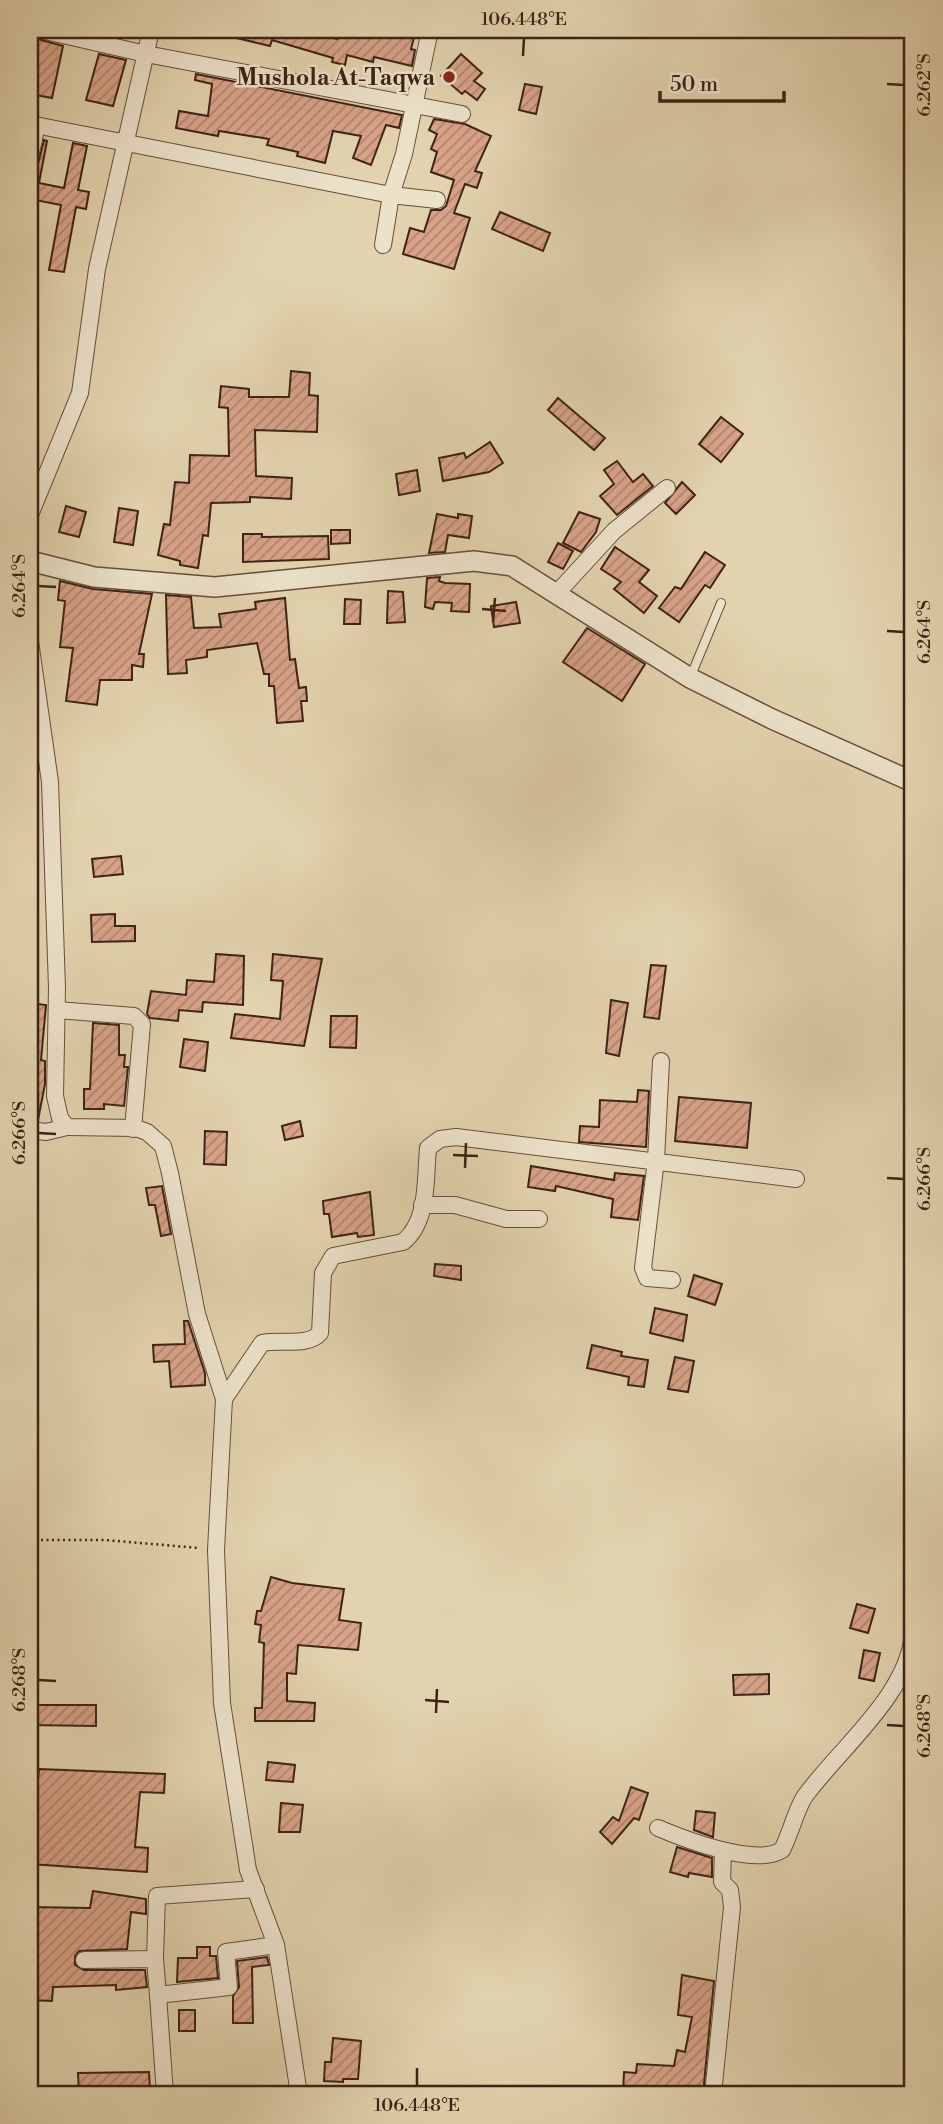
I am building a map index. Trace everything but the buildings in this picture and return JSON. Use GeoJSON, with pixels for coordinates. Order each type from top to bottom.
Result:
{"type":"FeatureCollection","features":[{"type":"Feature","properties":{"kind":"street"},"geometry":{"type":"LineString","coordinates":[[41,30],[146,54],[462,114]]}},
{"type":"Feature","properties":{"kind":"street"},"geometry":{"type":"LineString","coordinates":[[30,515],[80,393],[97,269],[151,30]]}},
{"type":"Feature","properties":{"kind":"street"},"geometry":{"type":"LineString","coordinates":[[383,245],[391,195],[430,30]]}},
{"type":"Feature","properties":{"kind":"street"},"geometry":{"type":"LineString","coordinates":[[30,157],[34,124],[391,195],[437,200]]}},
{"type":"Feature","properties":{"kind":"street"},"geometry":{"type":"LineString","coordinates":[[557,593],[614,531],[667,488]]}},
{"type":"Feature","properties":{"kind":"street"},"geometry":{"type":"LineString","coordinates":[[30,561],[94,577],[215,587],[494,561],[512,566],[690,678],[913,782]]}},
{"type":"Feature","properties":{"kind":"street"},"geometry":{"type":"LineString","coordinates":[[30,641],[50,782],[57,1010],[55,1096],[60,1118],[68,1127]]}},
{"type":"Feature","properties":{"kind":"street"},"geometry":{"type":"LineString","coordinates":[[57,1010],[134,1016],[142,1024],[132,1129]]}},
{"type":"Feature","properties":{"kind":"street"},"geometry":{"type":"LineString","coordinates":[[661,1061],[656,1160],[644,1272],[652,1279],[672,1280]]}},
{"type":"Feature","properties":{"kind":"street"},"geometry":{"type":"LineString","coordinates":[[30,1130],[46,1132],[68,1127],[132,1129],[154,1135],[163,1146],[197,1314],[224,1399],[216,1549],[222,1703],[248,1870],[276,1945],[299,2094]]}},
{"type":"Feature","properties":{"kind":"street"},"geometry":{"type":"LineString","coordinates":[[224,1399],[262,1343],[274,1340],[309,1341],[320,1333],[323,1273],[332,1256],[403,1242],[416,1228],[422,1205],[428,1148],[448,1137],[656,1160],[796,1180]]}},
{"type":"Feature","properties":{"kind":"street"},"geometry":{"type":"LineString","coordinates":[[422,1205],[455,1205],[506,1219],[539,1219]]}},
{"type":"Feature","properties":{"kind":"street"},"geometry":{"type":"LineString","coordinates":[[657,1828],[698,1846],[723,1851],[772,1854],[782,1850],[803,1799],[902,1674],[912,1648],[913,1632]]}},
{"type":"Feature","properties":{"kind":"street"},"geometry":{"type":"LineString","coordinates":[[713,2094],[732,1908],[730,1890],[722,1882],[723,1851]]}},
{"type":"Feature","properties":{"kind":"street"},"geometry":{"type":"LineString","coordinates":[[165,2094],[155,1959],[157,1896],[256,1889]]}},
{"type":"Feature","properties":{"kind":"street"},"geometry":{"type":"LineString","coordinates":[[158,1995],[229,1987],[226,1952],[276,1945]]}},
{"type":"Feature","properties":{"kind":"street"},"geometry":{"type":"LineString","coordinates":[[84,1960],[155,1959]]}},
{"type":"Feature","properties":{"kind":"lane"},"geometry":{"type":"LineString","coordinates":[[690,678],[721,603]]}},
{"type":"Feature","properties":{"kind":"path"},"geometry":{"type":"LineString","coordinates":[[30,1540],[105,1540],[216,1549]]}},
{"type":"Feature","properties":{"kind":"place","name":"Mushola At-Taqwa"},"geometry":{"type":"Point","coordinates":[449,77]}}]}
